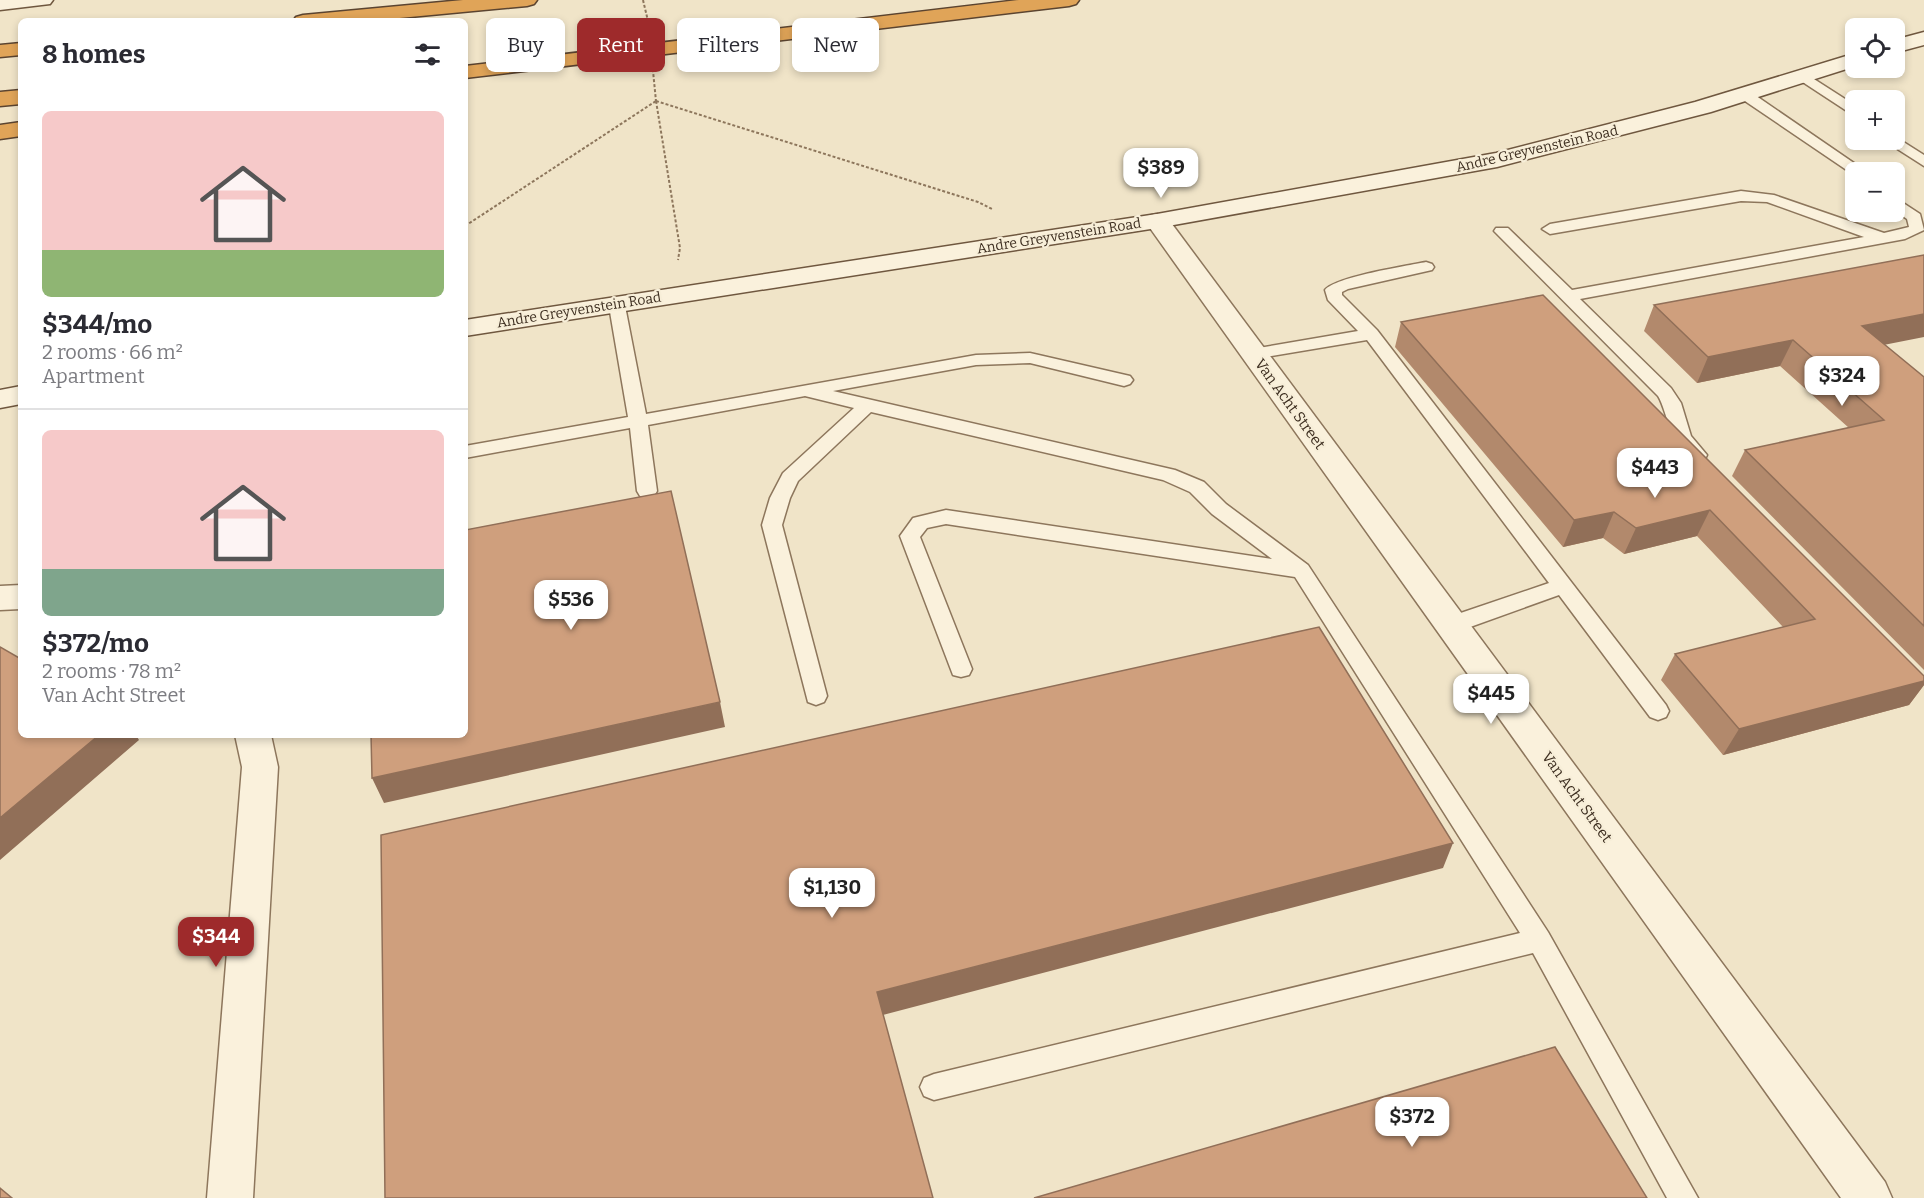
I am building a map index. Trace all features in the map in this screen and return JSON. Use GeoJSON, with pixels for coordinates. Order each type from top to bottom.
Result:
{"type":"FeatureCollection","features":[{"type":"Feature","properties":{"kind":"highway"},"geometry":{"type":"LineString","coordinates":[[335,18],[527,0]]}},
{"type":"Feature","properties":{"kind":"highway"},"geometry":{"type":"LineString","coordinates":[[468,52],[991,0]]}},
{"type":"Feature","properties":{"kind":"highway"},"geometry":{"type":"LineString","coordinates":[[468,72],[1069,0]]}},
{"type":"Feature","properties":{"kind":"highway"},"geometry":{"type":"LineString","coordinates":[[0,51],[18,49]]}},
{"type":"Feature","properties":{"kind":"highway"},"geometry":{"type":"LineString","coordinates":[[0,99],[18,97]]}},
{"type":"Feature","properties":{"kind":"highway"},"geometry":{"type":"LineString","coordinates":[[0,132],[18,129]]}},
{"type":"Feature","properties":{"kind":"main road"},"geometry":{"type":"LineString","coordinates":[[0,4],[43,0]]}},
{"type":"Feature","properties":{"kind":"main road"},"geometry":{"type":"LineString","coordinates":[[1905,44],[1924,38]]}},
{"type":"Feature","properties":{"kind":"main road","name":"Andre Greyvenstein Road"},"geometry":{"type":"LineString","coordinates":[[468,327],[617,306],[673,295],[1156,221],[1497,160],[1603,134],[1845,63]]}},
{"type":"Feature","properties":{"kind":"main road","name":"Van Acht Street"},"geometry":{"type":"LineString","coordinates":[[1156,221],[1869,1198]]}},
{"type":"Feature","properties":{"kind":"main road"},"geometry":{"type":"LineString","coordinates":[[0,399],[18,396]]}},
{"type":"Feature","properties":{"kind":"main road"},"geometry":{"type":"LineString","coordinates":[[0,598],[18,597]]}},
{"type":"Feature","properties":{"kind":"main road"},"geometry":{"type":"LineString","coordinates":[[230,1198],[260,767],[254,738]]}},
{"type":"Feature","properties":{"kind":"lane"},"geometry":{"type":"LineString","coordinates":[[1803,76],[1845,105]]}},
{"type":"Feature","properties":{"kind":"lane"},"geometry":{"type":"LineString","coordinates":[[1744,94],[1845,163]]}},
{"type":"Feature","properties":{"kind":"lane"},"geometry":{"type":"LineString","coordinates":[[1905,149],[1924,162]]}},
{"type":"Feature","properties":{"kind":"lane"},"geometry":{"type":"LineString","coordinates":[[1550,229],[1741,196],[1769,198],[1883,238]]}},
{"type":"Feature","properties":{"kind":"lane"},"geometry":{"type":"LineString","coordinates":[[1568,296],[1920,231],[1914,217],[1905,210]]}},
{"type":"Feature","properties":{"kind":"lane"},"geometry":{"type":"LineString","coordinates":[[1502,231],[1665,392],[1672,403],[1682,438],[1714,471]]}},
{"type":"Feature","properties":{"kind":"lane"},"geometry":{"type":"LineString","coordinates":[[1426,267],[1343,285],[1333,290],[1334,296],[1371,334],[1658,711]]}},
{"type":"Feature","properties":{"kind":"lane"},"geometry":{"type":"LineString","coordinates":[[617,306],[638,420],[647,491]]}},
{"type":"Feature","properties":{"kind":"lane"},"geometry":{"type":"LineString","coordinates":[[1253,354],[1371,334]]}},
{"type":"Feature","properties":{"kind":"lane"},"geometry":{"type":"LineString","coordinates":[[468,451],[976,360],[1006,357],[1029,358],[1124,380]]}},
{"type":"Feature","properties":{"kind":"lane"},"geometry":{"type":"LineString","coordinates":[[802,390],[1168,476],[1197,488],[1219,509],[1301,570],[1539,940],[1683,1198]]}},
{"type":"Feature","properties":{"kind":"lane"},"geometry":{"type":"LineString","coordinates":[[816,696],[771,525],[790,478],[868,405]]}},
{"type":"Feature","properties":{"kind":"lane"},"geometry":{"type":"LineString","coordinates":[[961,669],[910,536],[920,523],[946,517],[1301,570]]}},
{"type":"Feature","properties":{"kind":"lane"},"geometry":{"type":"LineString","coordinates":[[1451,625],[1563,586]]}},
{"type":"Feature","properties":{"kind":"lane"},"geometry":{"type":"LineString","coordinates":[[933,1087],[1539,940]]}},
{"type":"Feature","properties":{"kind":"path"},"geometry":{"type":"LineString","coordinates":[[643,0],[648,21],[656,101],[680,248],[673,295]]}},
{"type":"Feature","properties":{"kind":"path"},"geometry":{"type":"LineString","coordinates":[[468,224],[656,101]]}},
{"type":"Feature","properties":{"kind":"path"},"geometry":{"type":"LineString","coordinates":[[656,101],[978,202],[1052,236]]}},
{"type":"Feature","properties":{"kind":"building"},"geometry":{"type":"Polygon","coordinates":[[[1924,255],[1924,314],[1862,326],[1924,377],[1924,626],[1745,450],[1884,420],[1793,340],[1708,357],[1654,305],[1924,255]]]}},
{"type":"Feature","properties":{"kind":"building"},"geometry":{"type":"Polygon","coordinates":[[[1543,295],[1924,676],[1924,681],[1739,729],[1675,654],[1815,619],[1710,510],[1636,528],[1614,512],[1574,520],[1401,322],[1543,295]]]}},
{"type":"Feature","properties":{"kind":"building"},"geometry":{"type":"Polygon","coordinates":[[[671,491],[720,702],[372,778],[371,738],[468,738],[468,529],[671,491]]]}},
{"type":"Feature","properties":{"kind":"building"},"geometry":{"type":"Polygon","coordinates":[[[1319,627],[1453,843],[877,992],[933,1198],[385,1198],[381,835],[1319,627]]]}},
{"type":"Feature","properties":{"kind":"building"},"geometry":{"type":"Polygon","coordinates":[[[0,647],[18,657],[18,738],[95,738],[0,818],[0,647]]]}},
{"type":"Feature","properties":{"kind":"building"},"geometry":{"type":"Polygon","coordinates":[[[1555,1047],[1647,1198],[1034,1198],[1555,1047]]]}},
{"type":"Feature","properties":{"kind":"building"},"geometry":{"type":"Polygon","coordinates":[[[0,1188],[12,1198],[0,1198],[0,1188]]]}}]}
